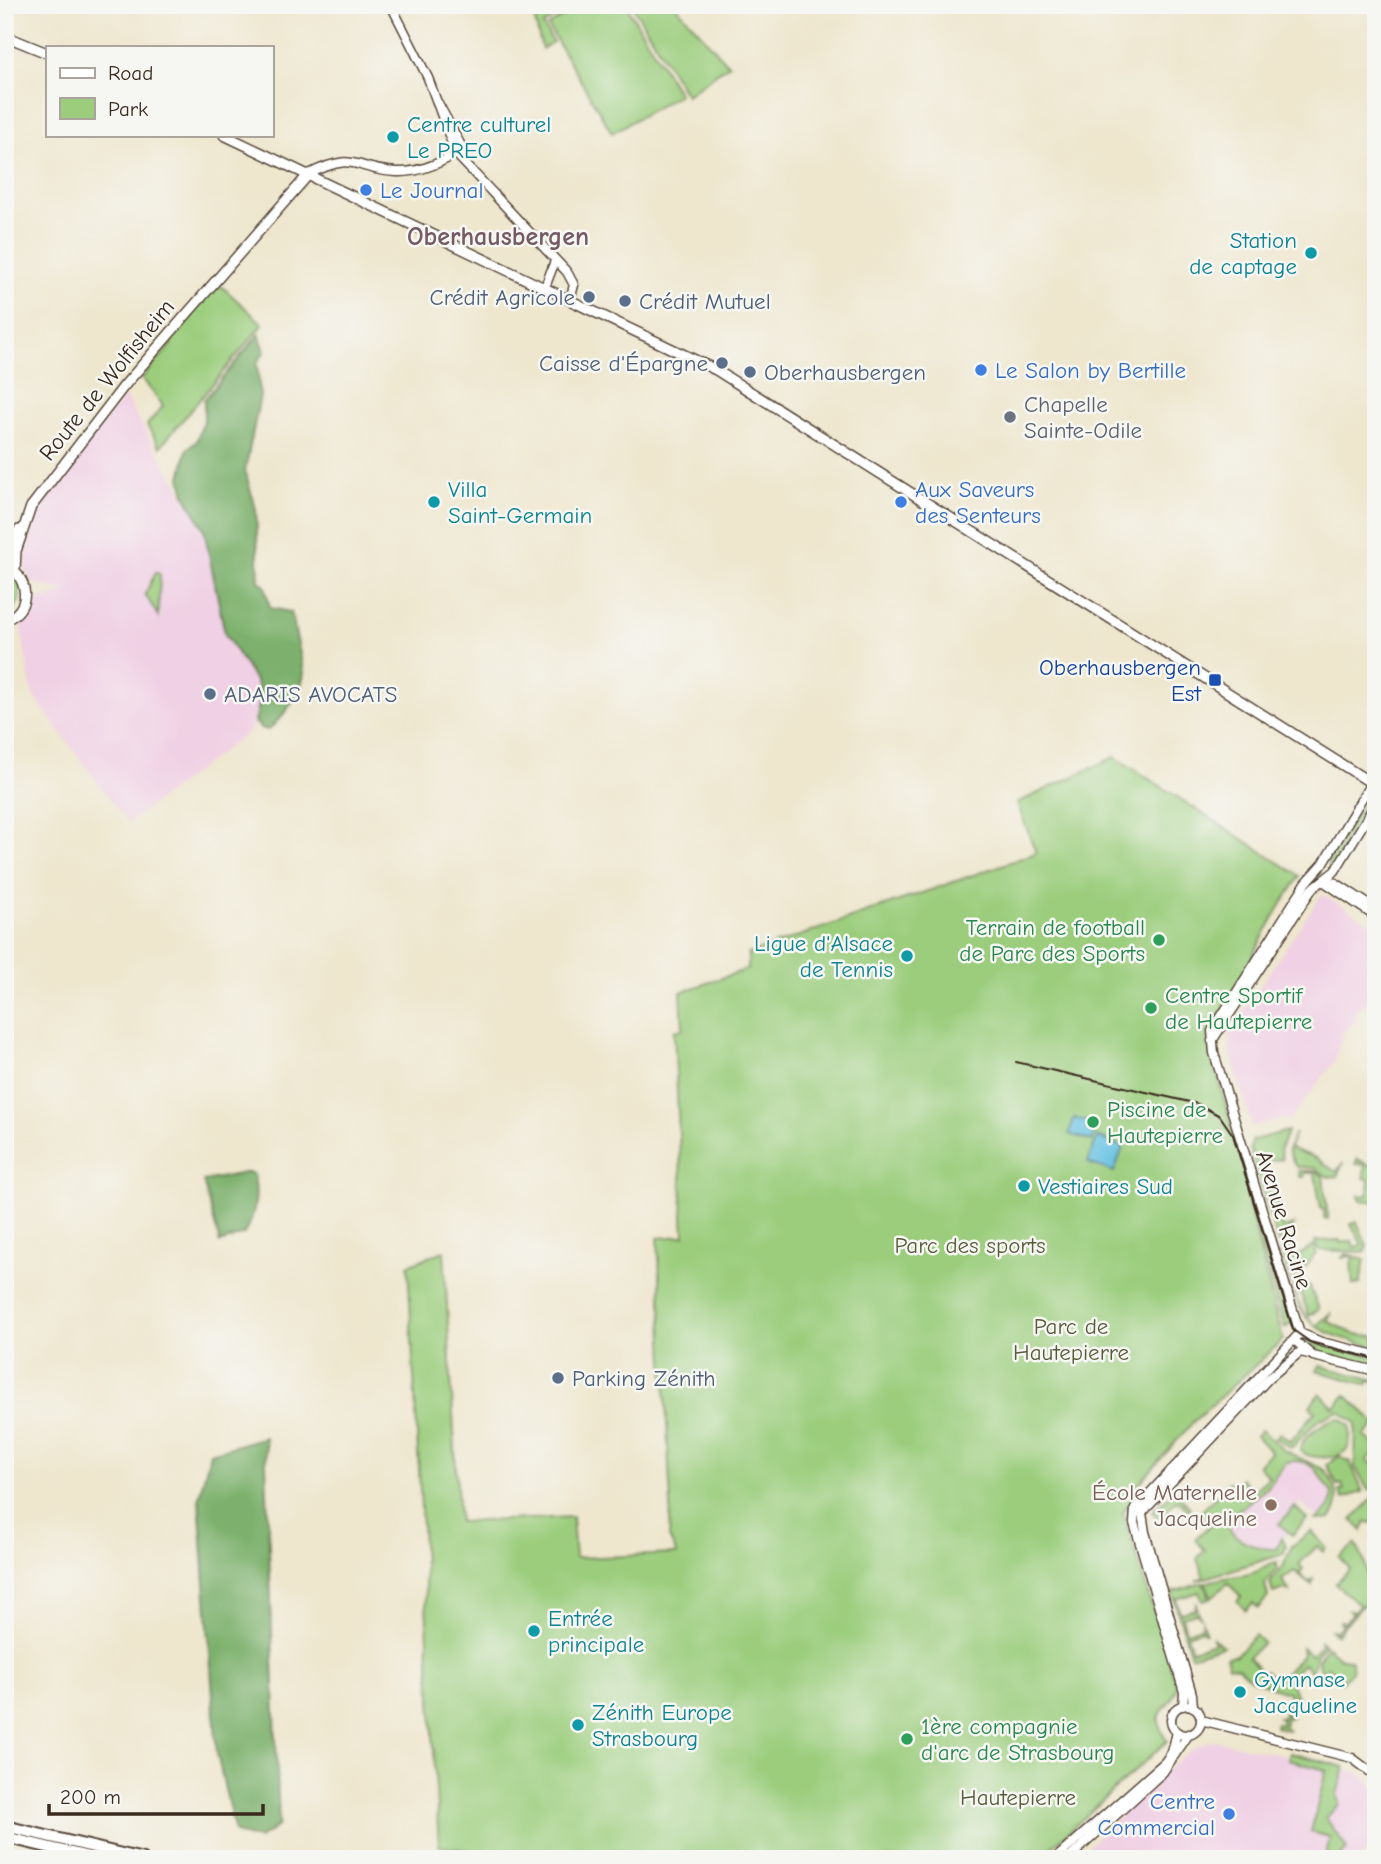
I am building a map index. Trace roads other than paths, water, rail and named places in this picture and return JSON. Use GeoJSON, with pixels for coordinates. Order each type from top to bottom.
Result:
{"type":"FeatureCollection","features":[{"type":"Feature","properties":{"kind":"highway"},"geometry":{"type":"LineString","coordinates":[[6,1834],[97,1859]]}},
{"type":"Feature","properties":{"kind":"highway"},"geometry":{"type":"LineString","coordinates":[[6,1834],[143,1859]]}},
{"type":"Feature","properties":{"kind":"main road"},"geometry":{"type":"LineString","coordinates":[[5,36],[46,52]]}},
{"type":"Feature","properties":{"kind":"main road"},"geometry":{"type":"LineString","coordinates":[[226,136],[725,375],[1373,785]]}},
{"type":"Feature","properties":{"kind":"main road","name":"Route de Wolfisheim"},"geometry":{"type":"LineString","coordinates":[[15,569],[16,551],[31,507],[124,386],[309,174]]}},
{"type":"Feature","properties":{"kind":"main road","name":"Route de Wolfisheim"},"geometry":{"type":"LineString","coordinates":[[5,550],[26,520]]}},
{"type":"Feature","properties":{"kind":"main road"},"geometry":{"type":"LineString","coordinates":[[5,564],[15,569],[24,583],[24,602],[18,612],[5,620]]}},
{"type":"Feature","properties":{"kind":"street"},"geometry":{"type":"LineString","coordinates":[[391,5],[460,152],[571,277],[574,288],[570,300]]}},
{"type":"Feature","properties":{"kind":"street"},"geometry":{"type":"LineString","coordinates":[[309,174],[342,160],[396,172],[411,171],[460,152]]}},
{"type":"Feature","properties":{"kind":"street"},"geometry":{"type":"LineString","coordinates":[[545,287],[555,261]]}},
{"type":"Feature","properties":{"kind":"street"},"geometry":{"type":"LineString","coordinates":[[1212,1041],[1216,1022],[1373,785]]}},
{"type":"Feature","properties":{"kind":"street"},"geometry":{"type":"LineString","coordinates":[[1212,1041],[1307,897],[1335,871],[1376,803]]}},
{"type":"Feature","properties":{"kind":"street"},"geometry":{"type":"LineString","coordinates":[[1311,877],[1336,883],[1376,909]]}},
{"type":"Feature","properties":{"kind":"street"},"geometry":{"type":"LineString","coordinates":[[1323,881],[1376,917]]}},
{"type":"Feature","properties":{"kind":"street","name":"Avenue Racine"},"geometry":{"type":"LineString","coordinates":[[1212,1041],[1297,1338]]}},
{"type":"Feature","properties":{"kind":"street"},"geometry":{"type":"LineString","coordinates":[[1297,1338],[1309,1354]]}},
{"type":"Feature","properties":{"kind":"street"},"geometry":{"type":"LineString","coordinates":[[1297,1338],[1376,1355]]}},
{"type":"Feature","properties":{"kind":"street"},"geometry":{"type":"LineString","coordinates":[[1269,1378],[1274,1367],[1297,1338]]}},
{"type":"Feature","properties":{"kind":"street"},"geometry":{"type":"LineString","coordinates":[[1055,1859],[1165,1762],[1172,1752],[1177,1732],[1171,1717],[1183,1706],[1184,1692],[1134,1523],[1135,1509],[1297,1338]]}},
{"type":"Feature","properties":{"kind":"street"},"geometry":{"type":"LineString","coordinates":[[1068,1859],[1163,1772],[1189,1734],[1199,1727],[1200,1720],[1193,1707],[1192,1693],[1145,1532],[1143,1513],[1269,1378],[1300,1352],[1376,1371]]}},
{"type":"Feature","properties":{"kind":"street"},"geometry":{"type":"LineString","coordinates":[[1183,1706],[1193,1707]]}},
{"type":"Feature","properties":{"kind":"street"},"geometry":{"type":"LineString","coordinates":[[1200,1720],[1352,1758],[1376,1776]]}},
{"type":"Feature","properties":{"kind":"street"},"geometry":{"type":"LineString","coordinates":[[1177,1732],[1189,1734]]}},
{"type":"Feature","properties":{"kind":"water"},"geometry":{"type":"Polygon","coordinates":[[[1074,1118],[1097,1124],[1092,1141],[1069,1134],[1074,1118]]]}},
{"type":"Feature","properties":{"kind":"water"},"geometry":{"type":"Polygon","coordinates":[[[1097,1137],[1123,1147],[1114,1172],[1088,1163],[1097,1137]]]}},
{"type":"Feature","properties":{"kind":"tram line"},"geometry":{"type":"LineString","coordinates":[[1016,1062],[1198,1104],[1220,1116],[1233,1135],[1293,1330],[1310,1342],[1376,1359]]}},
{"type":"Feature","properties":{"kind":"place","name":"Centre culturel Le PREO"},"geometry":{"type":"Point","coordinates":[393,137]}},
{"type":"Feature","properties":{"kind":"place","name":"Le Journal"},"geometry":{"type":"Point","coordinates":[366,190]}},
{"type":"Feature","properties":{"kind":"place","name":"Station de captage"},"geometry":{"type":"Point","coordinates":[1311,253]}},
{"type":"Feature","properties":{"kind":"place","name":"Crédit Agricole"},"geometry":{"type":"Point","coordinates":[589,297]}},
{"type":"Feature","properties":{"kind":"place","name":"Crédit Mutuel"},"geometry":{"type":"Point","coordinates":[625,301]}},
{"type":"Feature","properties":{"kind":"place","name":"Caisse d'Épargne"},"geometry":{"type":"Point","coordinates":[722,363]}},
{"type":"Feature","properties":{"kind":"place","name":"Le Salon by Bertille"},"geometry":{"type":"Point","coordinates":[981,370]}},
{"type":"Feature","properties":{"kind":"place","name":"Oberhausbergen"},"geometry":{"type":"Point","coordinates":[750,372]}},
{"type":"Feature","properties":{"kind":"place","name":"Chapelle Sainte-Odile"},"geometry":{"type":"Point","coordinates":[1010,417]}},
{"type":"Feature","properties":{"kind":"place","name":"Villa Saint-Germain"},"geometry":{"type":"Point","coordinates":[434,502]}},
{"type":"Feature","properties":{"kind":"place","name":"Aux Saveurs des Senteurs"},"geometry":{"type":"Point","coordinates":[901,502]}},
{"type":"Feature","properties":{"kind":"place","name":"Oberhausbergen Est"},"geometry":{"type":"Point","coordinates":[1215,680]}},
{"type":"Feature","properties":{"kind":"place","name":"ADARIS AVOCATS"},"geometry":{"type":"Point","coordinates":[210,694]}},
{"type":"Feature","properties":{"kind":"place","name":"Terrain de football de Parc des Sports"},"geometry":{"type":"Point","coordinates":[1159,940]}},
{"type":"Feature","properties":{"kind":"place","name":"Ligue d'Alsace de Tennis"},"geometry":{"type":"Point","coordinates":[907,956]}},
{"type":"Feature","properties":{"kind":"place","name":"Centre Sportif de Hautepierre"},"geometry":{"type":"Point","coordinates":[1151,1008]}},
{"type":"Feature","properties":{"kind":"place","name":"Piscine de Hautepierre"},"geometry":{"type":"Point","coordinates":[1093,1122]}},
{"type":"Feature","properties":{"kind":"place","name":"Vestiaires Sud"},"geometry":{"type":"Point","coordinates":[1024,1186]}},
{"type":"Feature","properties":{"kind":"place","name":"Parking Zénith"},"geometry":{"type":"Point","coordinates":[558,1378]}},
{"type":"Feature","properties":{"kind":"place","name":"École Maternelle Jacqueline"},"geometry":{"type":"Point","coordinates":[1271,1505]}},
{"type":"Feature","properties":{"kind":"place","name":"Entrée principale"},"geometry":{"type":"Point","coordinates":[534,1631]}},
{"type":"Feature","properties":{"kind":"place","name":"Gymnase Jacqueline"},"geometry":{"type":"Point","coordinates":[1240,1692]}},
{"type":"Feature","properties":{"kind":"place","name":"Zénith Europe Strasbourg"},"geometry":{"type":"Point","coordinates":[578,1725]}},
{"type":"Feature","properties":{"kind":"place","name":"1ère compagnie d'arc de Strasbourg"},"geometry":{"type":"Point","coordinates":[907,1739]}},
{"type":"Feature","properties":{"kind":"place","name":"Centre Commercial"},"geometry":{"type":"Point","coordinates":[1229,1814]}},
{"type":"Feature","properties":{"kind":"district","name":"Oberhausbergen"},"geometry":{"type":"Point","coordinates":[498,237]}},
{"type":"Feature","properties":{"kind":"park label","name":"Parc des sports"},"geometry":{"type":"Point","coordinates":[970,1245]}},
{"type":"Feature","properties":{"kind":"park label","name":"Parc de Hautepierre"},"geometry":{"type":"Point","coordinates":[1071,1339]}},
{"type":"Feature","properties":{"kind":"park label","name":"Hautepierre"},"geometry":{"type":"Point","coordinates":[1018,1797]}}]}
